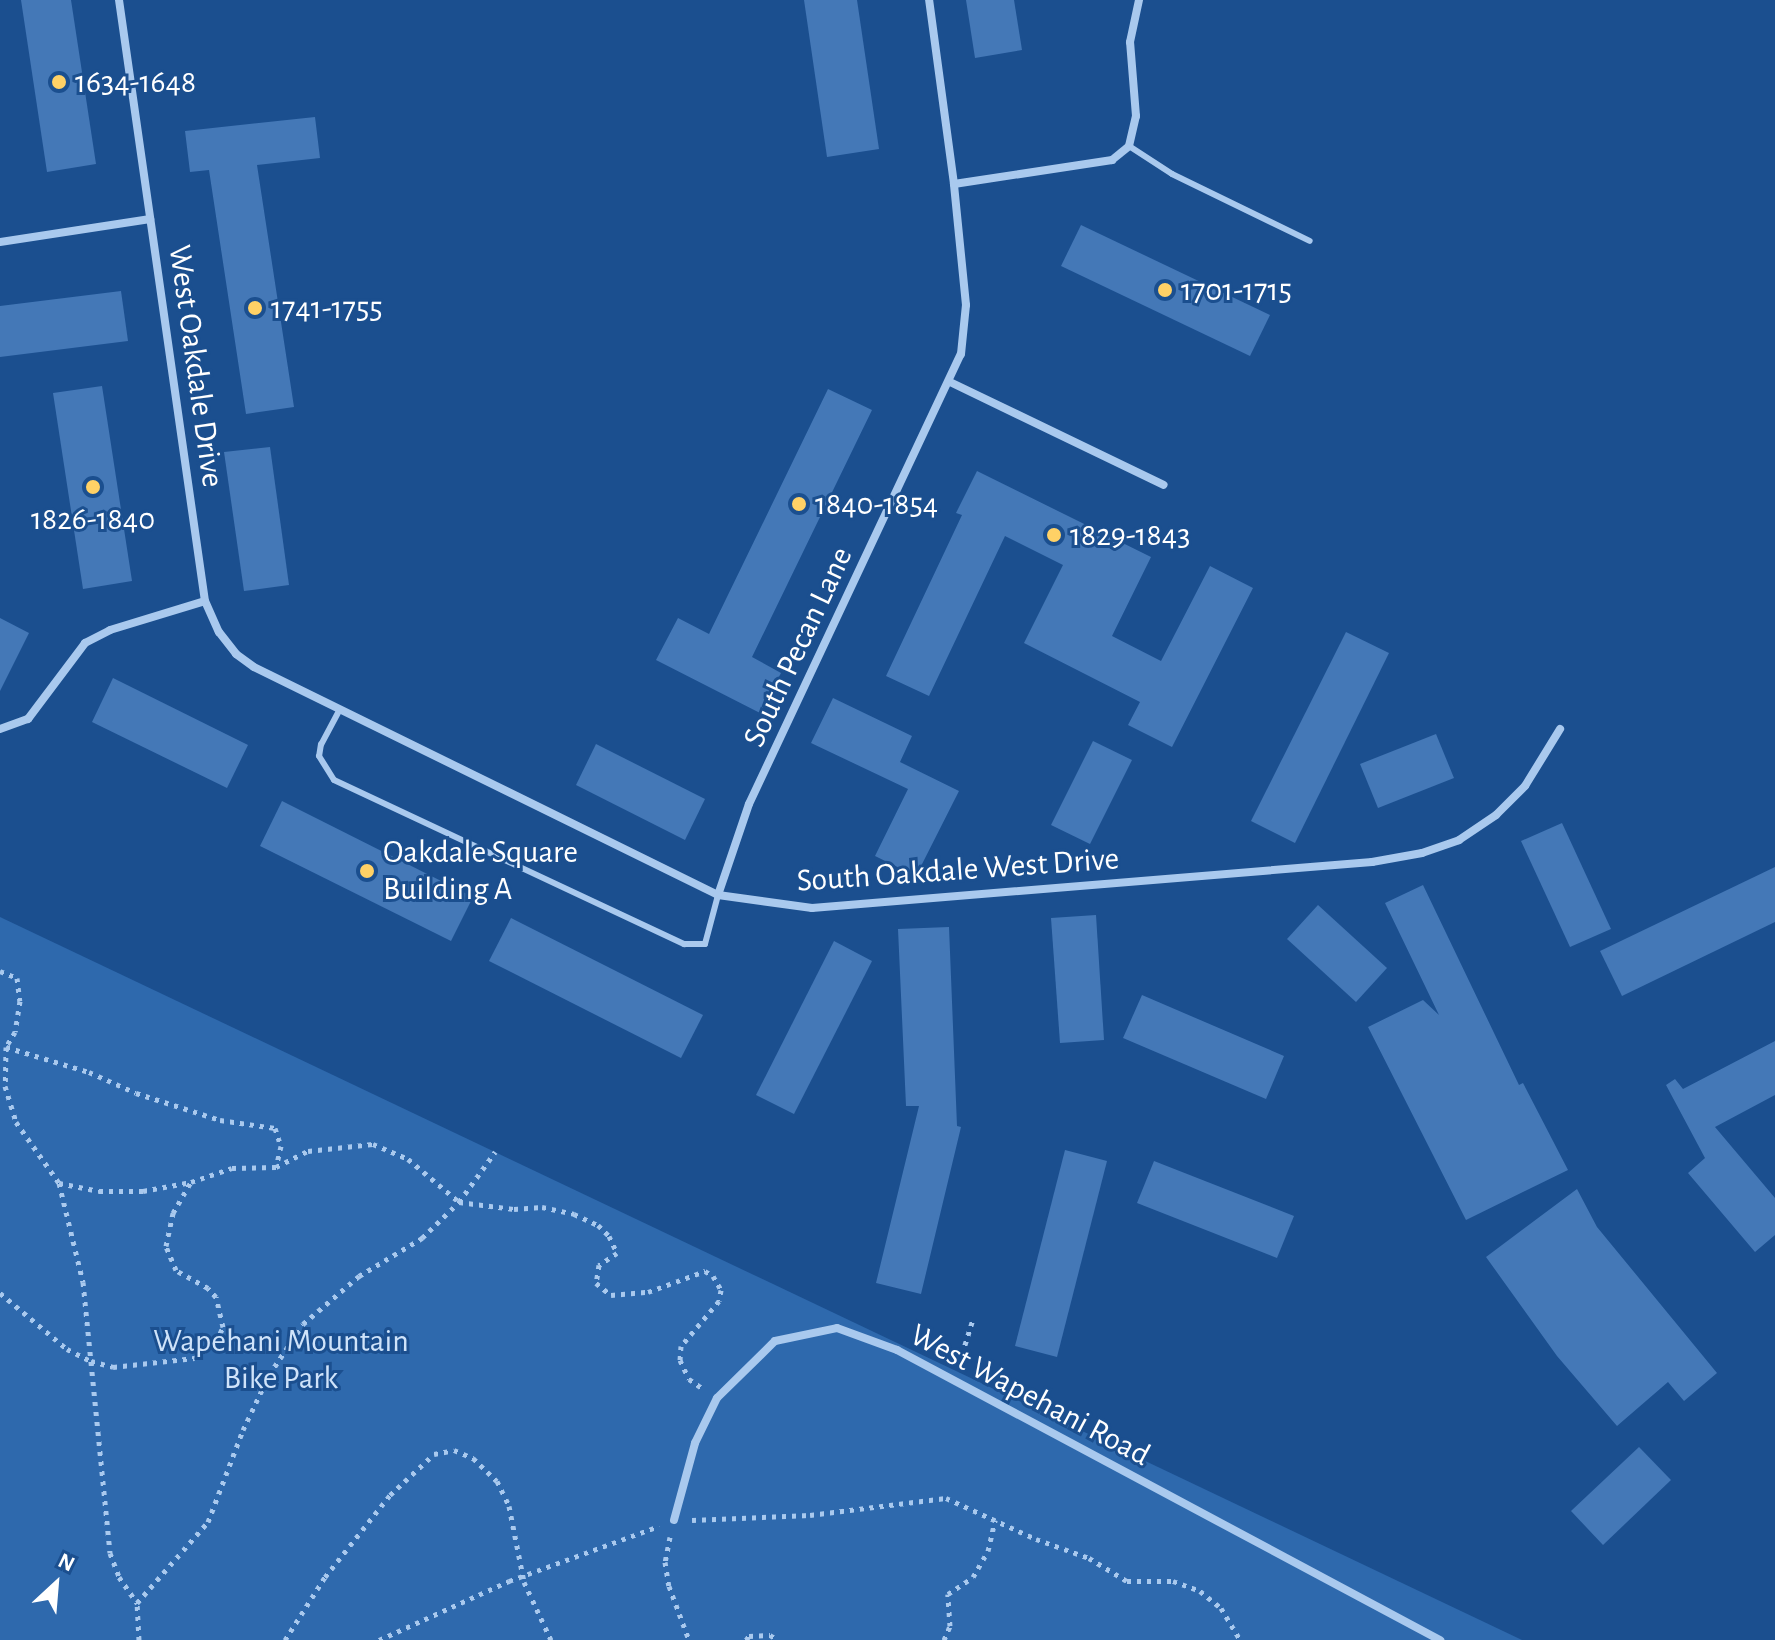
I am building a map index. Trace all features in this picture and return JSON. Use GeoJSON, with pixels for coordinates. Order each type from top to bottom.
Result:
{"type":"FeatureCollection","features":[{"type":"Feature","properties":{"kind":"street","name":"West Oakdale Drive"},"geometry":{"type":"LineString","coordinates":[[119,0],[205,601],[219,632],[236,654],[304,691]]}},
{"type":"Feature","properties":{"kind":"street","name":"South Pecan Lane"},"geometry":{"type":"LineString","coordinates":[[718,895],[749,804],[961,354],[966,305],[954,184],[929,0]]}},
{"type":"Feature","properties":{"kind":"street"},"geometry":{"type":"LineString","coordinates":[[954,184],[1112,160],[1129,146],[1136,116],[1130,42],[1139,0]]}},
{"type":"Feature","properties":{"kind":"street"},"geometry":{"type":"LineString","coordinates":[[0,242],[150,219]]}},
{"type":"Feature","properties":{"kind":"street"},"geometry":{"type":"LineString","coordinates":[[950,382],[1164,485]]}},
{"type":"Feature","properties":{"kind":"street"},"geometry":{"type":"LineString","coordinates":[[0,729],[28,719],[85,643],[110,630],[205,601]]}},
{"type":"Feature","properties":{"kind":"street","name":"South Oakdale West Drive"},"geometry":{"type":"LineString","coordinates":[[304,691],[718,895],[812,908],[862,907],[1372,862],[1422,853],[1459,840],[1496,815],[1525,786],[1560,729]]}},
{"type":"Feature","properties":{"kind":"street","name":"West Wapehani Road"},"geometry":{"type":"LineString","coordinates":[[674,1520],[695,1443],[717,1398],[775,1341],[837,1328],[897,1350],[1440,1640]]}},
{"type":"Feature","properties":{"kind":"lane"},"geometry":{"type":"LineString","coordinates":[[1129,146],[1172,174],[1310,241]]}},
{"type":"Feature","properties":{"kind":"lane"},"geometry":{"type":"LineString","coordinates":[[340,709],[321,744],[319,756],[334,780],[684,944],[705,944],[718,895]]}},
{"type":"Feature","properties":{"kind":"path"},"geometry":{"type":"LineString","coordinates":[[0,971],[17,978],[20,1001],[15,1032],[6,1047],[5,1086],[16,1122],[44,1167],[59,1183],[83,1282],[110,1553],[119,1577],[137,1603],[139,1640]]}},
{"type":"Feature","properties":{"kind":"path"},"geometry":{"type":"LineString","coordinates":[[6,1047],[89,1072],[136,1093],[220,1120],[275,1128],[281,1146],[276,1167]]}},
{"type":"Feature","properties":{"kind":"path"},"geometry":{"type":"LineString","coordinates":[[59,1183],[99,1191],[143,1191],[191,1182],[232,1168],[276,1167],[308,1151],[373,1144],[408,1159],[459,1202],[514,1209],[542,1207],[574,1214],[598,1225],[609,1236],[617,1253],[599,1265],[596,1283],[611,1295],[648,1292],[705,1271],[713,1276],[721,1290],[719,1301],[681,1346],[680,1360],[689,1379],[717,1398]]}},
{"type":"Feature","properties":{"kind":"path"},"geometry":{"type":"LineString","coordinates":[[137,1603],[208,1522],[238,1441],[269,1375],[303,1324],[359,1276],[422,1238],[459,1202],[495,1152]]}},
{"type":"Feature","properties":{"kind":"path"},"geometry":{"type":"LineString","coordinates":[[0,1293],[67,1349],[91,1361],[113,1367],[158,1365],[195,1358],[216,1342],[223,1327],[216,1297],[199,1282],[176,1270],[166,1246],[173,1213],[191,1182]]}},
{"type":"Feature","properties":{"kind":"path"},"geometry":{"type":"LineString","coordinates":[[954,1380],[973,1319]]}},
{"type":"Feature","properties":{"kind":"path"},"geometry":{"type":"LineString","coordinates":[[285,1640],[325,1577],[390,1495],[434,1454],[454,1450],[473,1458],[497,1481],[509,1506],[523,1576],[551,1640]]}},
{"type":"Feature","properties":{"kind":"path"},"geometry":{"type":"LineString","coordinates":[[382,1639],[523,1576],[674,1520],[810,1515],[946,1498],[1089,1558],[1127,1581],[1173,1581],[1200,1591],[1221,1608],[1240,1640]]}},
{"type":"Feature","properties":{"kind":"path"},"geometry":{"type":"LineString","coordinates":[[674,1520],[665,1562],[669,1586],[689,1640]]}},
{"type":"Feature","properties":{"kind":"path"},"geometry":{"type":"LineString","coordinates":[[944,1640],[950,1626],[948,1594],[973,1577],[988,1551],[995,1520]]}},
{"type":"Feature","properties":{"kind":"path"},"geometry":{"type":"LineString","coordinates":[[746,1640],[749,1636],[770,1635],[778,1640]]}},
{"type":"Feature","properties":{"kind":"green space","name":"Wapehani Mountain Bike Park"},"geometry":{"type":"Polygon","coordinates":[[[0,917],[495,1152],[1522,1640],[0,1640],[0,917]]]}},
{"type":"Feature","properties":{"kind":"building","name":"1634-1648"},"geometry":{"type":"Polygon","coordinates":[[[21,0],[71,0],[96,164],[47,172],[21,0]]]}},
{"type":"Feature","properties":{"kind":"building"},"geometry":{"type":"Polygon","coordinates":[[[804,0],[857,0],[879,149],[827,157],[804,0]]]}},
{"type":"Feature","properties":{"kind":"building"},"geometry":{"type":"Polygon","coordinates":[[[966,0],[1014,0],[1022,50],[975,58],[966,0]]]}},
{"type":"Feature","properties":{"kind":"building"},"geometry":{"type":"Polygon","coordinates":[[[315,117],[320,158],[257,165],[294,407],[246,414],[209,170],[190,172],[185,131],[315,117]]]}},
{"type":"Feature","properties":{"kind":"building","name":"1701-1715"},"geometry":{"type":"Polygon","coordinates":[[[1081,225],[1270,315],[1250,356],[1061,266],[1081,225]]]}},
{"type":"Feature","properties":{"kind":"building"},"geometry":{"type":"Polygon","coordinates":[[[121,291],[128,341],[0,357],[0,306],[121,291]]]}},
{"type":"Feature","properties":{"kind":"building","name":"1826-1840"},"geometry":{"type":"Polygon","coordinates":[[[102,386],[132,581],[83,589],[53,393],[102,386]]]}},
{"type":"Feature","properties":{"kind":"building"},"geometry":{"type":"Polygon","coordinates":[[[828,389],[872,410],[752,657],[781,673],[760,713],[656,660],[678,618],[709,634],[828,389]]]}},
{"type":"Feature","properties":{"kind":"building"},"geometry":{"type":"Polygon","coordinates":[[[270,447],[289,585],[244,591],[224,452],[270,447]]]}},
{"type":"Feature","properties":{"kind":"building"},"geometry":{"type":"Polygon","coordinates":[[[977,471],[1151,557],[1112,636],[1161,661],[1210,566],[1253,588],[1172,747],[1128,725],[1140,702],[1024,643],[1063,565],[1005,536],[929,696],[886,676],[962,515],[956,513],[977,471]]]}},
{"type":"Feature","properties":{"kind":"building"},"geometry":{"type":"Polygon","coordinates":[[[0,618],[29,633],[0,691],[0,618]]]}},
{"type":"Feature","properties":{"kind":"building"},"geometry":{"type":"Polygon","coordinates":[[[1346,632],[1389,653],[1295,843],[1251,821],[1346,632]]]}},
{"type":"Feature","properties":{"kind":"building"},"geometry":{"type":"Polygon","coordinates":[[[113,678],[248,745],[227,788],[92,722],[113,678]]]}},
{"type":"Feature","properties":{"kind":"building"},"geometry":{"type":"Polygon","coordinates":[[[833,698],[912,736],[900,762],[959,791],[916,876],[875,856],[908,789],[811,743],[833,698]]]}},
{"type":"Feature","properties":{"kind":"building"},"geometry":{"type":"Polygon","coordinates":[[[1436,734],[1454,778],[1378,808],[1360,764],[1436,734]]]}},
{"type":"Feature","properties":{"kind":"building"},"geometry":{"type":"Polygon","coordinates":[[[1093,741],[1132,760],[1090,844],[1051,825],[1093,741]]]}},
{"type":"Feature","properties":{"kind":"building"},"geometry":{"type":"Polygon","coordinates":[[[596,744],[705,799],[685,840],[576,785],[596,744]]]}},
{"type":"Feature","properties":{"kind":"building","name":"Oakdale Square Building A"},"geometry":{"type":"Polygon","coordinates":[[[282,801],[473,897],[451,941],[260,846],[282,801]]]}},
{"type":"Feature","properties":{"kind":"building"},"geometry":{"type":"Polygon","coordinates":[[[1562,823],[1611,929],[1570,947],[1521,841],[1562,823]]]}},
{"type":"Feature","properties":{"kind":"building"},"geometry":{"type":"Polygon","coordinates":[[[1775,867],[1775,922],[1622,996],[1600,951],[1775,867]]]}},
{"type":"Feature","properties":{"kind":"building"},"geometry":{"type":"Polygon","coordinates":[[[1423,885],[1519,1085],[1523,1083],[1568,1170],[1466,1220],[1368,1027],[1423,1000],[1439,1015],[1385,903],[1423,885]]]}},
{"type":"Feature","properties":{"kind":"building"},"geometry":{"type":"Polygon","coordinates":[[[1318,905],[1387,968],[1356,1002],[1287,939],[1318,905]]]}},
{"type":"Feature","properties":{"kind":"building"},"geometry":{"type":"Polygon","coordinates":[[[1096,915],[1104,1040],[1060,1043],[1051,918],[1096,915]]]}},
{"type":"Feature","properties":{"kind":"building"},"geometry":{"type":"Polygon","coordinates":[[[511,918],[703,1015],[681,1058],[489,961],[511,918]]]}},
{"type":"Feature","properties":{"kind":"building"},"geometry":{"type":"Polygon","coordinates":[[[949,927],[957,1126],[961,1127],[921,1294],[876,1283],[919,1106],[906,1106],[898,929],[949,927]]]}},
{"type":"Feature","properties":{"kind":"building"},"geometry":{"type":"Polygon","coordinates":[[[834,941],[872,961],[794,1114],[756,1095],[834,941]]]}},
{"type":"Feature","properties":{"kind":"building"},"geometry":{"type":"Polygon","coordinates":[[[1142,995],[1284,1056],[1266,1099],[1123,1038],[1142,995]]]}},
{"type":"Feature","properties":{"kind":"building"},"geometry":{"type":"Polygon","coordinates":[[[1775,1041],[1775,1095],[1715,1127],[1775,1198],[1775,1235],[1755,1252],[1688,1173],[1705,1158],[1666,1085],[1675,1079],[1683,1089],[1775,1041]]]}},
{"type":"Feature","properties":{"kind":"building"},"geometry":{"type":"Polygon","coordinates":[[[1065,1150],[1107,1161],[1057,1357],[1015,1346],[1065,1150]]]}},
{"type":"Feature","properties":{"kind":"building"},"geometry":{"type":"Polygon","coordinates":[[[1154,1161],[1294,1216],[1277,1258],[1137,1203],[1154,1161]]]}},
{"type":"Feature","properties":{"kind":"building"},"geometry":{"type":"Polygon","coordinates":[[[1577,1189],[1597,1227],[1717,1373],[1684,1401],[1668,1382],[1617,1426],[1557,1356],[1486,1257],[1577,1189]]]}},
{"type":"Feature","properties":{"kind":"building"},"geometry":{"type":"Polygon","coordinates":[[[1639,1447],[1671,1480],[1603,1545],[1571,1511],[1639,1447]]]}},
{"type":"Feature","properties":{"kind":"place","name":"1634-1648"},"geometry":{"type":"Point","coordinates":[59,82]}},
{"type":"Feature","properties":{"kind":"place","name":"1701-1715"},"geometry":{"type":"Point","coordinates":[1165,290]}},
{"type":"Feature","properties":{"kind":"place","name":"1741-1755"},"geometry":{"type":"Point","coordinates":[255,308]}},
{"type":"Feature","properties":{"kind":"place","name":"1826-1840"},"geometry":{"type":"Point","coordinates":[93,487]}},
{"type":"Feature","properties":{"kind":"place","name":"1840-1854"},"geometry":{"type":"Point","coordinates":[799,504]}},
{"type":"Feature","properties":{"kind":"place","name":"1829-1843"},"geometry":{"type":"Point","coordinates":[1054,535]}},
{"type":"Feature","properties":{"kind":"place","name":"Oakdale Square Building A"},"geometry":{"type":"Point","coordinates":[367,871]}}]}
